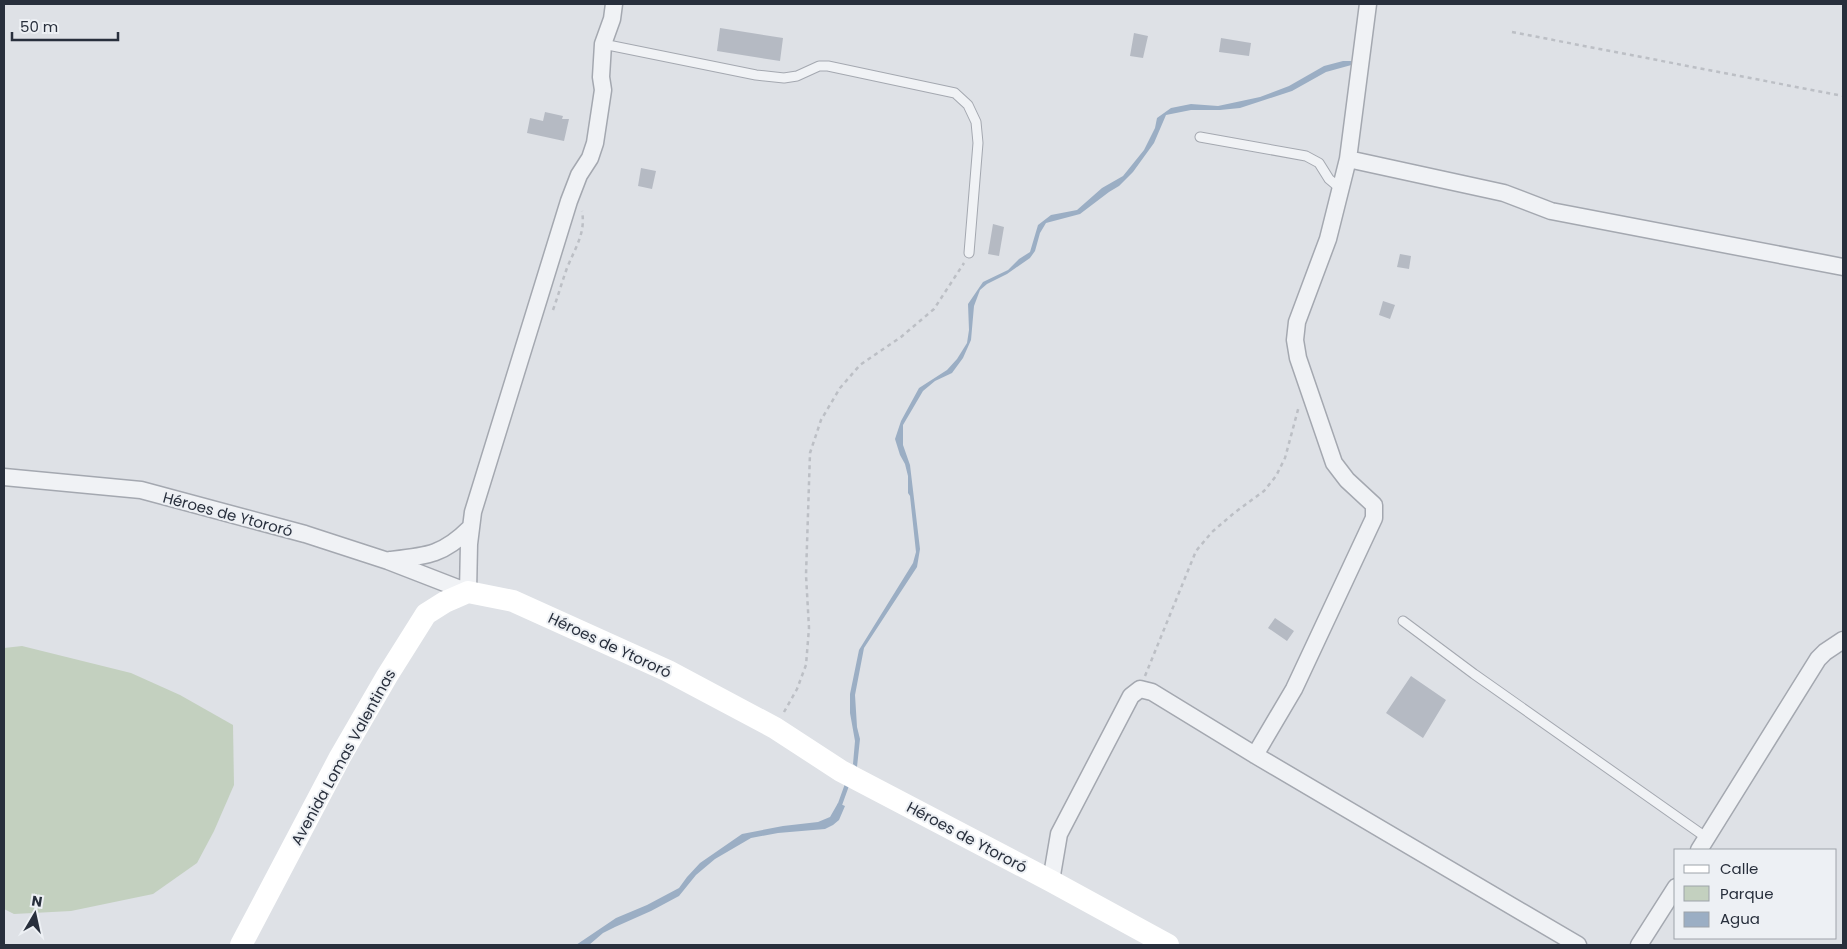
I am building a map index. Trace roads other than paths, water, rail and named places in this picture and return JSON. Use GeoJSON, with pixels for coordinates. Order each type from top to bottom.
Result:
{"type":"FeatureCollection","features":[{"type":"Feature","properties":{"kind":"main road","name":"Héroes de Ytororó"},"geometry":{"type":"LineString","coordinates":[[468,592],[512,601],[668,671],[776,728],[841,771],[1051,881],[1168,945]]}},
{"type":"Feature","properties":{"kind":"main road","name":"Avenida Lomas Valentinas"},"geometry":{"type":"LineString","coordinates":[[241,945],[340,757],[426,614],[445,602],[468,592]]}},
{"type":"Feature","properties":{"kind":"street"},"geometry":{"type":"LineString","coordinates":[[468,592],[470,528],[476,503],[569,200],[579,175],[590,158],[595,143],[602,90],[603,44],[612,19],[614,4]]}},
{"type":"Feature","properties":{"kind":"street"},"geometry":{"type":"LineString","coordinates":[[1255,755],[1294,689],[1374,518],[1374,505],[1347,480],[1334,463],[1305,381],[1298,358],[1296,340],[1297,322],[1328,239],[1348,159],[1364,47],[1368,4]]}},
{"type":"Feature","properties":{"kind":"street"},"geometry":{"type":"LineString","coordinates":[[1348,159],[1504,193],[1551,211],[1843,267]]}},
{"type":"Feature","properties":{"kind":"street","name":"Héroes de Ytororó"},"geometry":{"type":"LineString","coordinates":[[4,477],[141,490],[305,534],[388,560],[468,592]]}},
{"type":"Feature","properties":{"kind":"street"},"geometry":{"type":"LineString","coordinates":[[388,560],[424,557],[435,553],[447,547],[470,528]]}},
{"type":"Feature","properties":{"kind":"street"},"geometry":{"type":"LineString","coordinates":[[1703,844],[1818,659],[1843,640]]}},
{"type":"Feature","properties":{"kind":"street"},"geometry":{"type":"LineString","coordinates":[[1051,881],[1059,834],[1131,696],[1140,689],[1152,692],[1255,755],[1578,945]]}},
{"type":"Feature","properties":{"kind":"street"},"geometry":{"type":"LineString","coordinates":[[1639,945],[1674,890]]}},
{"type":"Feature","properties":{"kind":"lane"},"geometry":{"type":"LineString","coordinates":[[603,44],[756,75],[784,78],[797,76],[819,66],[828,66],[955,93],[968,106],[976,122],[978,143],[969,253]]}},
{"type":"Feature","properties":{"kind":"lane"},"geometry":{"type":"LineString","coordinates":[[1200,137],[1306,156],[1319,163],[1329,179],[1341,188]]}},
{"type":"Feature","properties":{"kind":"lane"},"geometry":{"type":"LineString","coordinates":[[1403,622],[1703,844]]}},
{"type":"Feature","properties":{"kind":"water"},"geometry":{"type":"Polygon","coordinates":[[[1343,61],[1355,61],[1355,64],[1326,72],[1292,91],[1240,108],[1191,110],[1166,115],[1154,143],[1133,172],[1119,186],[1080,214],[1046,223],[1040,233],[1035,251],[1030,258],[980,290],[974,306],[971,340],[963,358],[952,373],[935,381],[923,391],[903,425],[903,445],[910,465],[920,549],[917,567],[864,648],[855,695],[857,727],[860,739],[857,767],[853,764],[855,741],[850,713],[850,694],[859,650],[913,563],[916,552],[910,496],[908,493],[908,476],[895,439],[901,421],[919,388],[947,370],[967,343],[969,330],[968,304],[983,282],[1008,270],[1019,259],[1030,252],[1038,225],[1051,215],[1077,210],[1102,188],[1123,176],[1144,150],[1155,128],[1157,118],[1171,108],[1191,104],[1218,106],[1260,97],[1289,86],[1324,66],[1343,61]]]}},
{"type":"Feature","properties":{"kind":"water"},"geometry":{"type":"Polygon","coordinates":[[[838,803],[845,806],[839,820],[833,825],[825,829],[778,833],[751,838],[715,859],[696,875],[679,896],[603,933],[589,945],[576,945],[616,918],[647,905],[679,888],[700,863],[742,834],[783,826],[818,822],[830,817],[838,803]]]}},
{"type":"Feature","properties":{"kind":"waterway"},"geometry":{"type":"LineString","coordinates":[[839,807],[848,782]]}}]}
